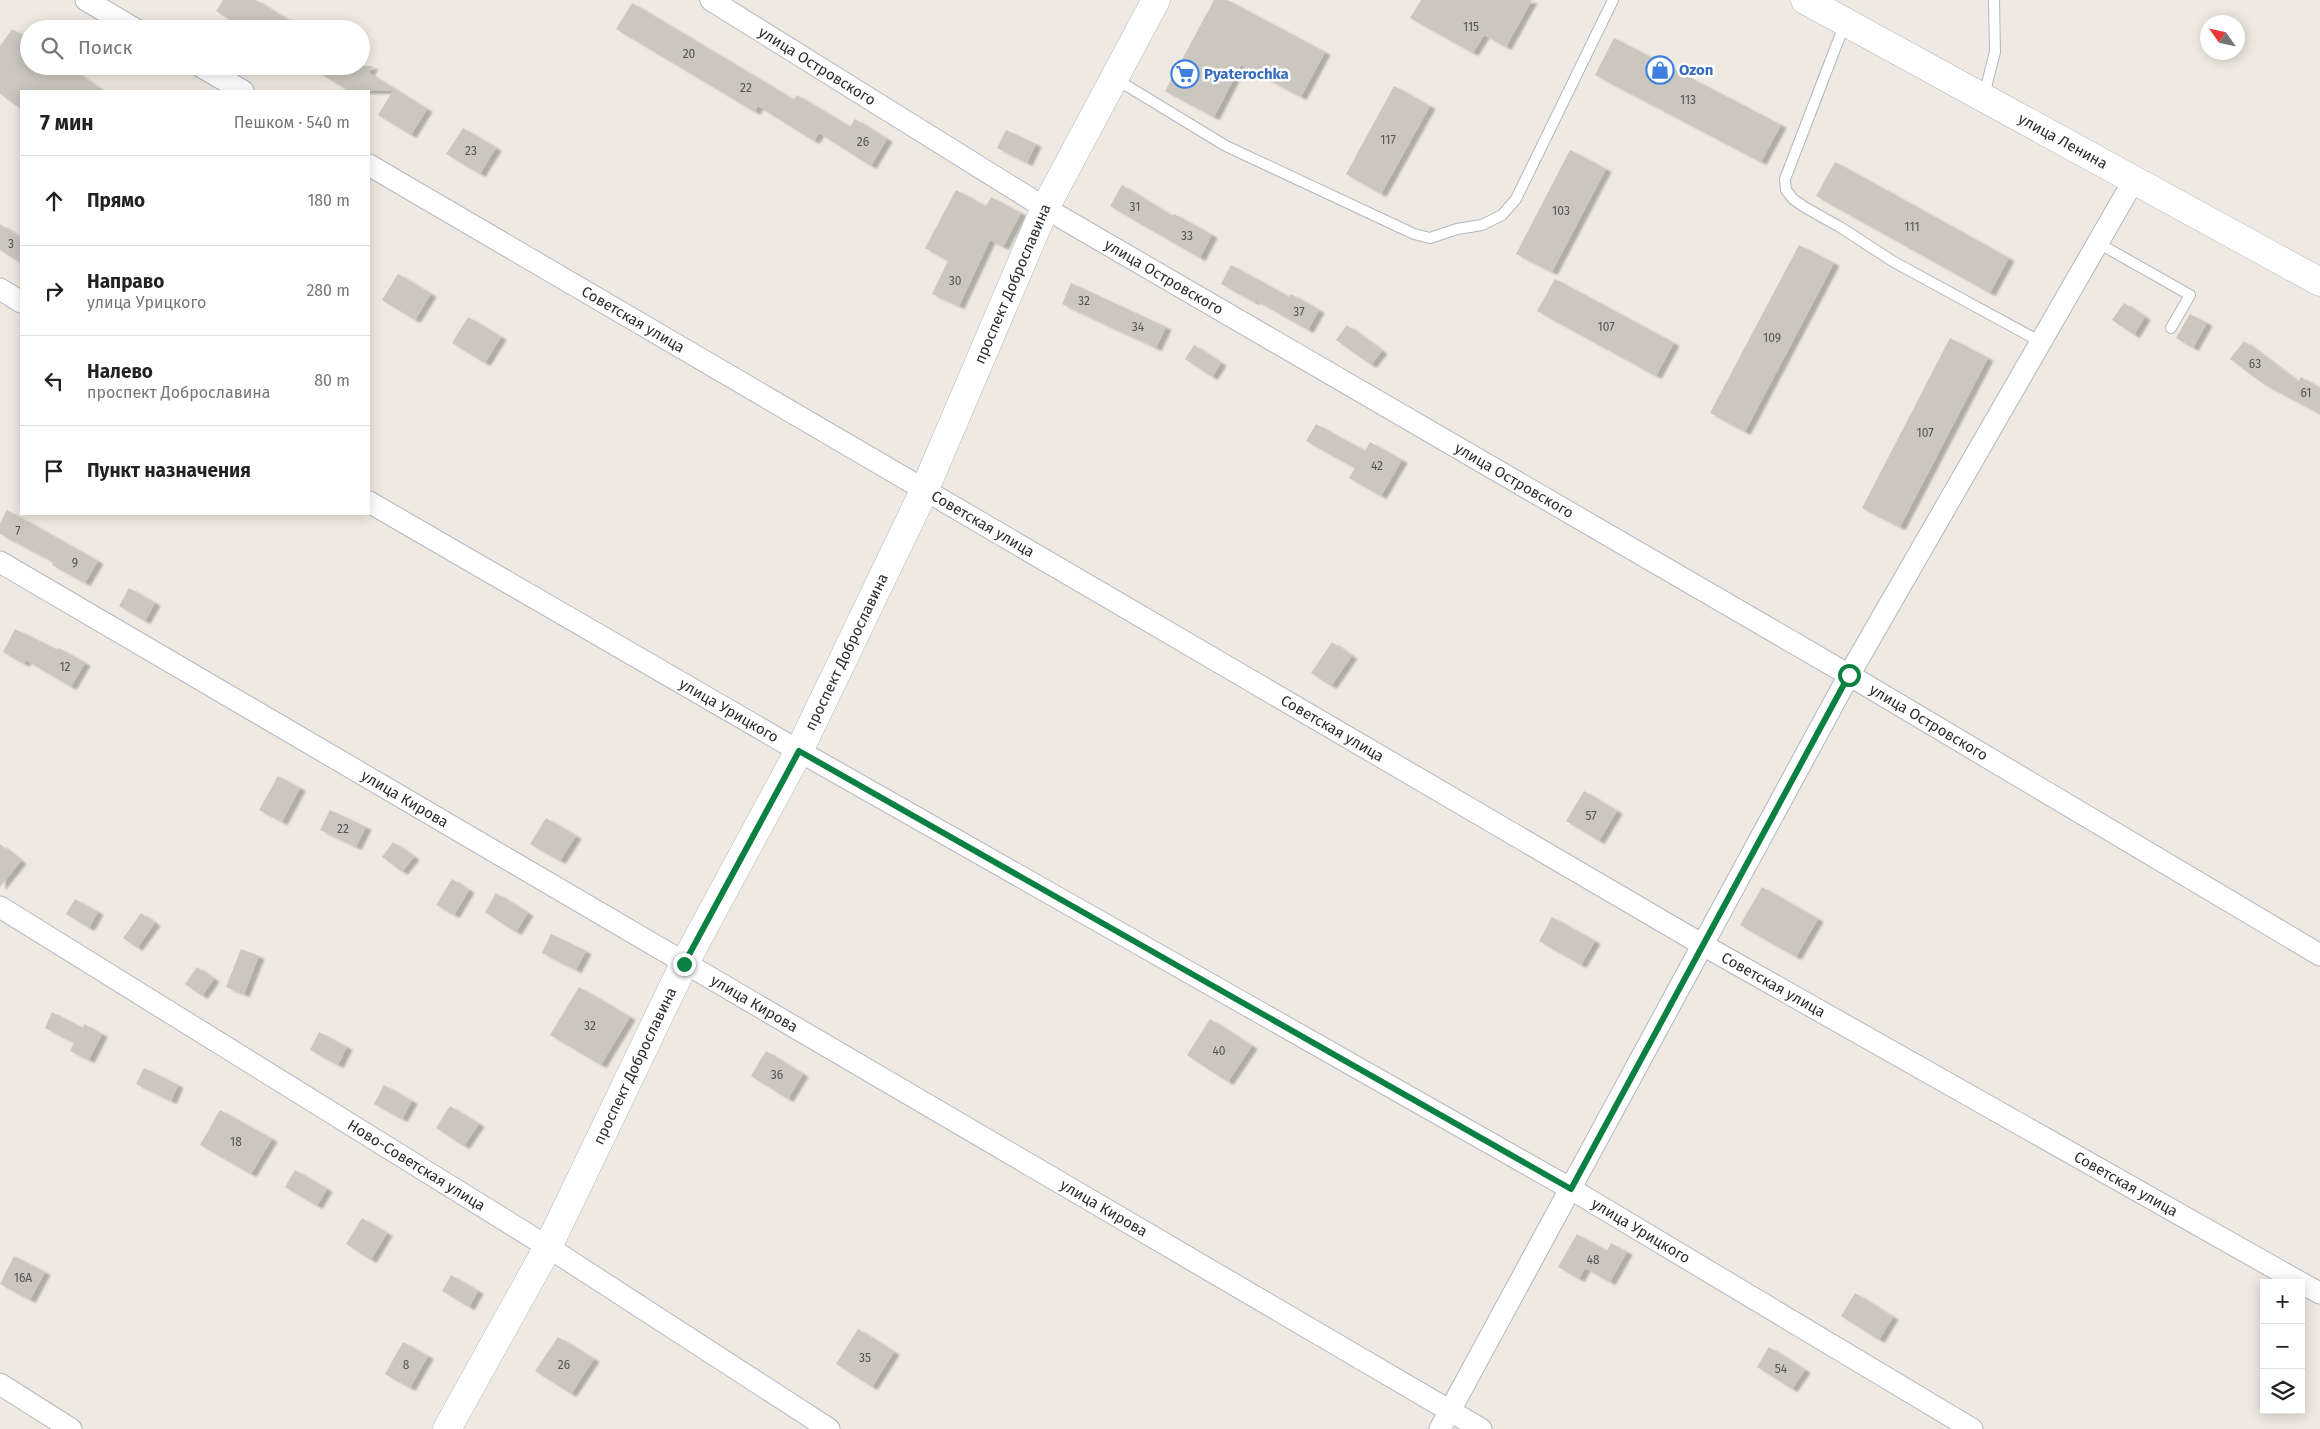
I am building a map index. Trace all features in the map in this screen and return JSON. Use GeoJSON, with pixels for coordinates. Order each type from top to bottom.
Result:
{"type":"FeatureCollection","features":[{"type":"Feature","properties":{"kind":"street"},"geometry":{"type":"LineString","coordinates":[[86,0],[120,20]]}},
{"type":"Feature","properties":{"kind":"street","name":"улица Островского"},"geometry":{"type":"LineString","coordinates":[[711,0],[1045,208],[1849,675],[2320,956]]}},
{"type":"Feature","properties":{"kind":"street","name":"проспект Доброславина"},"geometry":{"type":"LineString","coordinates":[[447,1429],[548,1247],[684,964],[799,751],[926,489],[1045,208],[1156,0]]}},
{"type":"Feature","properties":{"kind":"street","name":"улица Ленина"},"geometry":{"type":"LineString","coordinates":[[1805,0],[2320,282]]}},
{"type":"Feature","properties":{"kind":"street"},"geometry":{"type":"LineString","coordinates":[[215,75],[241,90]]}},
{"type":"Feature","properties":{"kind":"street","name":"Советская улица"},"geometry":{"type":"LineString","coordinates":[[370,166],[1703,945],[2294,1279]]}},
{"type":"Feature","properties":{"kind":"street"},"geometry":{"type":"LineString","coordinates":[[1440,1429],[1849,675],[2134,180]]}},
{"type":"Feature","properties":{"kind":"street"},"geometry":{"type":"LineString","coordinates":[[0,289],[20,301]]}},
{"type":"Feature","properties":{"kind":"street","name":"улица Урицкого"},"geometry":{"type":"LineString","coordinates":[[370,503],[799,751],[1571,1189],[1972,1429]]}},
{"type":"Feature","properties":{"kind":"street","name":"улица Кирова"},"geometry":{"type":"LineString","coordinates":[[0,562],[1481,1429]]}},
{"type":"Feature","properties":{"kind":"street","name":"Ново-Советская улица"},"geometry":{"type":"LineString","coordinates":[[0,908],[548,1247],[829,1429]]}},
{"type":"Feature","properties":{"kind":"street","name":"Советская улица"},"geometry":{"type":"LineString","coordinates":[[2305,1285],[2320,1293]]}},
{"type":"Feature","properties":{"kind":"street"},"geometry":{"type":"LineString","coordinates":[[0,1384],[70,1429]]}},
{"type":"Feature","properties":{"kind":"lane"},"geometry":{"type":"LineString","coordinates":[[1114,77],[1226,146],[1414,234],[1430,238],[1457,229],[1482,225],[1502,215],[1516,199],[1613,0]]}},
{"type":"Feature","properties":{"kind":"lane"},"geometry":{"type":"LineString","coordinates":[[1983,97],[1995,52],[1994,0]]}},
{"type":"Feature","properties":{"kind":"lane"},"geometry":{"type":"LineString","coordinates":[[1846,22],[1786,179],[1786,190],[1793,199],[1806,208],[1894,262],[2041,342]]}},
{"type":"Feature","properties":{"kind":"lane"},"geometry":{"type":"LineString","coordinates":[[2098,243],[2190,295],[2171,328]]}},
{"type":"Feature","properties":{"kind":"building"},"geometry":{"type":"Polygon","coordinates":[[[223,0],[256,0],[288,20],[230,20],[216,11],[223,0]]]}},
{"type":"Feature","properties":{"kind":"building"},"geometry":{"type":"Polygon","coordinates":[[[1214,0],[1227,0],[1325,52],[1301,97],[1241,65],[1214,117],[1165,91],[1214,0]]]}},
{"type":"Feature","properties":{"kind":"building"},"geometry":{"type":"Polygon","coordinates":[[[1421,0],[1532,0],[1506,47],[1484,35],[1473,53],[1410,18],[1421,0]]]}},
{"type":"Feature","properties":{"kind":"building"},"geometry":{"type":"Polygon","coordinates":[[[632,3],[794,100],[797,95],[850,127],[855,119],[887,139],[871,166],[819,133],[814,141],[758,106],[755,112],[616,29],[632,3]]]}},
{"type":"Feature","properties":{"kind":"building"},"geometry":{"type":"Polygon","coordinates":[[[12,29],[20,34],[20,75],[80,75],[102,90],[20,90],[20,108],[0,94],[0,46],[12,29]]]}},
{"type":"Feature","properties":{"kind":"building"},"geometry":{"type":"Polygon","coordinates":[[[1614,38],[1781,125],[1761,162],[1595,75],[1614,38]]]}},
{"type":"Feature","properties":{"kind":"building"},"geometry":{"type":"Polygon","coordinates":[[[370,74],[427,109],[411,135],[378,115],[393,91],[347,90],[323,75],[370,74]]]}},
{"type":"Feature","properties":{"kind":"building"},"geometry":{"type":"Polygon","coordinates":[[[1394,86],[1430,106],[1381,194],[1346,174],[1394,86]]]}},
{"type":"Feature","properties":{"kind":"building"},"geometry":{"type":"Polygon","coordinates":[[[463,128],[496,148],[480,174],[446,154],[463,128]]]}},
{"type":"Feature","properties":{"kind":"building"},"geometry":{"type":"Polygon","coordinates":[[[1006,130],[1036,144],[1027,163],[997,148],[1006,130]]]}},
{"type":"Feature","properties":{"kind":"building"},"geometry":{"type":"Polygon","coordinates":[[[1570,150],[1606,169],[1552,272],[1516,254],[1570,150]]]}},
{"type":"Feature","properties":{"kind":"building"},"geometry":{"type":"Polygon","coordinates":[[[1835,162],[2009,258],[1990,293],[1816,196],[1835,162]]]}},
{"type":"Feature","properties":{"kind":"building"},"geometry":{"type":"Polygon","coordinates":[[[1122,185],[1172,216],[1174,214],[1212,235],[1200,258],[1110,206],[1122,185]]]}},
{"type":"Feature","properties":{"kind":"building"},"geometry":{"type":"Polygon","coordinates":[[[956,190],[986,206],[991,197],[1021,213],[1003,247],[990,240],[959,306],[932,294],[948,261],[925,248],[956,190]]]}},
{"type":"Feature","properties":{"kind":"building"},"geometry":{"type":"Polygon","coordinates":[[[0,224],[20,237],[20,262],[0,250],[0,224]]]}},
{"type":"Feature","properties":{"kind":"building"},"geometry":{"type":"Polygon","coordinates":[[[1799,245],[1834,263],[1745,432],[1710,413],[1799,245]]]}},
{"type":"Feature","properties":{"kind":"building"},"geometry":{"type":"Polygon","coordinates":[[[1231,265],[1289,297],[1291,294],[1319,310],[1308,330],[1255,300],[1254,302],[1221,284],[1231,265]]]}},
{"type":"Feature","properties":{"kind":"building"},"geometry":{"type":"Polygon","coordinates":[[[398,274],[431,294],[415,320],[382,300],[398,274]]]}},
{"type":"Feature","properties":{"kind":"building"},"geometry":{"type":"Polygon","coordinates":[[[1555,279],[1674,343],[1656,376],[1537,311],[1555,279]]]}},
{"type":"Feature","properties":{"kind":"building"},"geometry":{"type":"Polygon","coordinates":[[[1071,283],[1166,327],[1156,348],[1062,304],[1071,283]]]}},
{"type":"Feature","properties":{"kind":"building"},"geometry":{"type":"Polygon","coordinates":[[[2124,303],[2145,317],[2134,335],[2112,320],[2124,303]]]}},
{"type":"Feature","properties":{"kind":"building"},"geometry":{"type":"Polygon","coordinates":[[[2190,314],[2207,323],[2193,348],[2176,338],[2190,314]]]}},
{"type":"Feature","properties":{"kind":"building"},"geometry":{"type":"Polygon","coordinates":[[[468,317],[501,337],[485,363],[452,343],[468,317]]]}},
{"type":"Feature","properties":{"kind":"building"},"geometry":{"type":"Polygon","coordinates":[[[1347,325],[1382,351],[1371,365],[1336,340],[1347,325]]]}},
{"type":"Feature","properties":{"kind":"building"},"geometry":{"type":"Polygon","coordinates":[[[1950,338],[1988,358],[1900,527],[1862,508],[1950,338]]]}},
{"type":"Feature","properties":{"kind":"building"},"geometry":{"type":"Polygon","coordinates":[[[2244,341],[2298,382],[2301,377],[2320,388],[2320,414],[2262,383],[2230,359],[2244,341]]]}},
{"type":"Feature","properties":{"kind":"building"},"geometry":{"type":"Polygon","coordinates":[[[1194,345],[1221,363],[1212,377],[1185,359],[1194,345]]]}},
{"type":"Feature","properties":{"kind":"building"},"geometry":{"type":"Polygon","coordinates":[[[1316,424],[1365,451],[1370,442],[1402,460],[1381,496],[1349,478],[1355,468],[1306,441],[1316,424]]]}},
{"type":"Feature","properties":{"kind":"building"},"geometry":{"type":"Polygon","coordinates":[[[7,510],[98,561],[85,583],[52,565],[53,562],[0,534],[0,523],[7,510]]]}},
{"type":"Feature","properties":{"kind":"building"},"geometry":{"type":"Polygon","coordinates":[[[129,588],[155,603],[145,621],[119,606],[129,588]]]}},
{"type":"Feature","properties":{"kind":"building"},"geometry":{"type":"Polygon","coordinates":[[[15,629],[58,650],[59,648],[85,663],[71,687],[26,660],[24,664],[3,652],[15,629]]]}},
{"type":"Feature","properties":{"kind":"building"},"geometry":{"type":"Polygon","coordinates":[[[1332,642],[1352,656],[1331,686],[1311,673],[1332,642]]]}},
{"type":"Feature","properties":{"kind":"building"},"geometry":{"type":"Polygon","coordinates":[[[278,776],[300,788],[282,822],[259,810],[278,776]]]}},
{"type":"Feature","properties":{"kind":"building"},"geometry":{"type":"Polygon","coordinates":[[[1584,791],[1617,811],[1599,841],[1566,821],[1584,791]]]}},
{"type":"Feature","properties":{"kind":"building"},"geometry":{"type":"Polygon","coordinates":[[[330,810],[366,827],[356,847],[320,830],[330,810]]]}},
{"type":"Feature","properties":{"kind":"building"},"geometry":{"type":"Polygon","coordinates":[[[546,818],[576,836],[560,861],[530,844],[546,818]]]}},
{"type":"Feature","properties":{"kind":"building"},"geometry":{"type":"Polygon","coordinates":[[[393,842],[414,857],[402,872],[382,857],[393,842]]]}},
{"type":"Feature","properties":{"kind":"building"},"geometry":{"type":"Polygon","coordinates":[[[0,844],[21,861],[0,887],[0,844]]]}},
{"type":"Feature","properties":{"kind":"building"},"geometry":{"type":"Polygon","coordinates":[[[452,879],[469,890],[454,915],[436,905],[452,879]]]}},
{"type":"Feature","properties":{"kind":"building"},"geometry":{"type":"Polygon","coordinates":[[[1762,887],[1818,919],[1796,957],[1740,925],[1762,887]]]}},
{"type":"Feature","properties":{"kind":"building"},"geometry":{"type":"Polygon","coordinates":[[[496,893],[528,913],[516,932],[485,912],[496,893]]]}},
{"type":"Feature","properties":{"kind":"building"},"geometry":{"type":"Polygon","coordinates":[[[75,899],[98,912],[89,928],[66,914],[75,899]]]}},
{"type":"Feature","properties":{"kind":"building"},"geometry":{"type":"Polygon","coordinates":[[[141,913],[155,923],[137,948],[123,938],[141,913]]]}},
{"type":"Feature","properties":{"kind":"building"},"geometry":{"type":"Polygon","coordinates":[[[1552,917],[1595,941],[1581,965],[1539,941],[1552,917]]]}},
{"type":"Feature","properties":{"kind":"building"},"geometry":{"type":"Polygon","coordinates":[[[551,934],[586,951],[576,970],[542,953],[551,934]]]}},
{"type":"Feature","properties":{"kind":"building"},"geometry":{"type":"Polygon","coordinates":[[[241,949],[259,956],[244,994],[226,987],[241,949]]]}},
{"type":"Feature","properties":{"kind":"building"},"geometry":{"type":"Polygon","coordinates":[[[197,967],[214,979],[202,996],[185,984],[197,967]]]}},
{"type":"Feature","properties":{"kind":"building"},"geometry":{"type":"Polygon","coordinates":[[[579,987],[630,1017],[601,1065],[550,1035],[579,987]]]}},
{"type":"Feature","properties":{"kind":"building"},"geometry":{"type":"Polygon","coordinates":[[[52,1012],[83,1028],[84,1024],[102,1034],[89,1060],[70,1051],[74,1043],[45,1028],[52,1012]]]}},
{"type":"Feature","properties":{"kind":"building"},"geometry":{"type":"Polygon","coordinates":[[[1210,1019],[1252,1046],[1228,1082],[1187,1055],[1210,1019]]]}},
{"type":"Feature","properties":{"kind":"building"},"geometry":{"type":"Polygon","coordinates":[[[319,1032],[347,1047],[338,1065],[310,1050],[319,1032]]]}},
{"type":"Feature","properties":{"kind":"building"},"geometry":{"type":"Polygon","coordinates":[[[766,1051],[803,1074],[788,1099],[751,1076],[766,1051]]]}},
{"type":"Feature","properties":{"kind":"building"},"geometry":{"type":"Polygon","coordinates":[[[144,1068],[178,1085],[171,1101],[136,1084],[144,1068]]]}},
{"type":"Feature","properties":{"kind":"building"},"geometry":{"type":"Polygon","coordinates":[[[384,1085],[412,1101],[402,1119],[374,1104],[384,1085]]]}},
{"type":"Feature","properties":{"kind":"building"},"geometry":{"type":"Polygon","coordinates":[[[450,1106],[479,1124],[464,1146],[436,1128],[450,1106]]]}},
{"type":"Feature","properties":{"kind":"building"},"geometry":{"type":"Polygon","coordinates":[[[220,1110],[272,1139],[251,1174],[200,1145],[220,1110]]]}},
{"type":"Feature","properties":{"kind":"building"},"geometry":{"type":"Polygon","coordinates":[[[295,1170],[327,1189],[317,1206],[285,1187],[295,1170]]]}},
{"type":"Feature","properties":{"kind":"building"},"geometry":{"type":"Polygon","coordinates":[[[362,1218],[387,1233],[371,1260],[346,1244],[362,1218]]]}},
{"type":"Feature","properties":{"kind":"building"},"geometry":{"type":"Polygon","coordinates":[[[1577,1234],[1607,1251],[1611,1243],[1627,1252],[1610,1282],[1585,1268],[1579,1279],[1558,1267],[1577,1234]]]}},
{"type":"Feature","properties":{"kind":"building"},"geometry":{"type":"Polygon","coordinates":[[[14,1256],[45,1272],[30,1300],[0,1284],[14,1256]]]}},
{"type":"Feature","properties":{"kind":"building"},"geometry":{"type":"Polygon","coordinates":[[[451,1275],[478,1291],[469,1307],[442,1291],[451,1275]]]}},
{"type":"Feature","properties":{"kind":"building"},"geometry":{"type":"Polygon","coordinates":[[[1855,1293],[1893,1317],[1879,1340],[1841,1316],[1855,1293]]]}},
{"type":"Feature","properties":{"kind":"building"},"geometry":{"type":"Polygon","coordinates":[[[858,1329],[894,1352],[872,1387],[836,1364],[858,1329]]]}},
{"type":"Feature","properties":{"kind":"building"},"geometry":{"type":"Polygon","coordinates":[[[558,1337],[594,1359],[571,1394],[535,1371],[558,1337]]]}},
{"type":"Feature","properties":{"kind":"building"},"geometry":{"type":"Polygon","coordinates":[[[403,1342],[428,1356],[410,1388],[385,1374],[403,1342]]]}},
{"type":"Feature","properties":{"kind":"building"},"geometry":{"type":"Polygon","coordinates":[[[1769,1347],[1805,1370],[1792,1389],[1757,1367],[1769,1347]]]}},
{"type":"Feature","properties":{"kind":"place","name":"Ozon"},"geometry":{"type":"Point","coordinates":[1660,70]}},
{"type":"Feature","properties":{"kind":"place","name":"Pyaterochka"},"geometry":{"type":"Point","coordinates":[1185,74]}},
{"type":"Feature","properties":{"kind":"route"},"geometry":{"type":"LineString","coordinates":[[684,964],[799,751],[1571,1189],[1849,675]]}}]}
